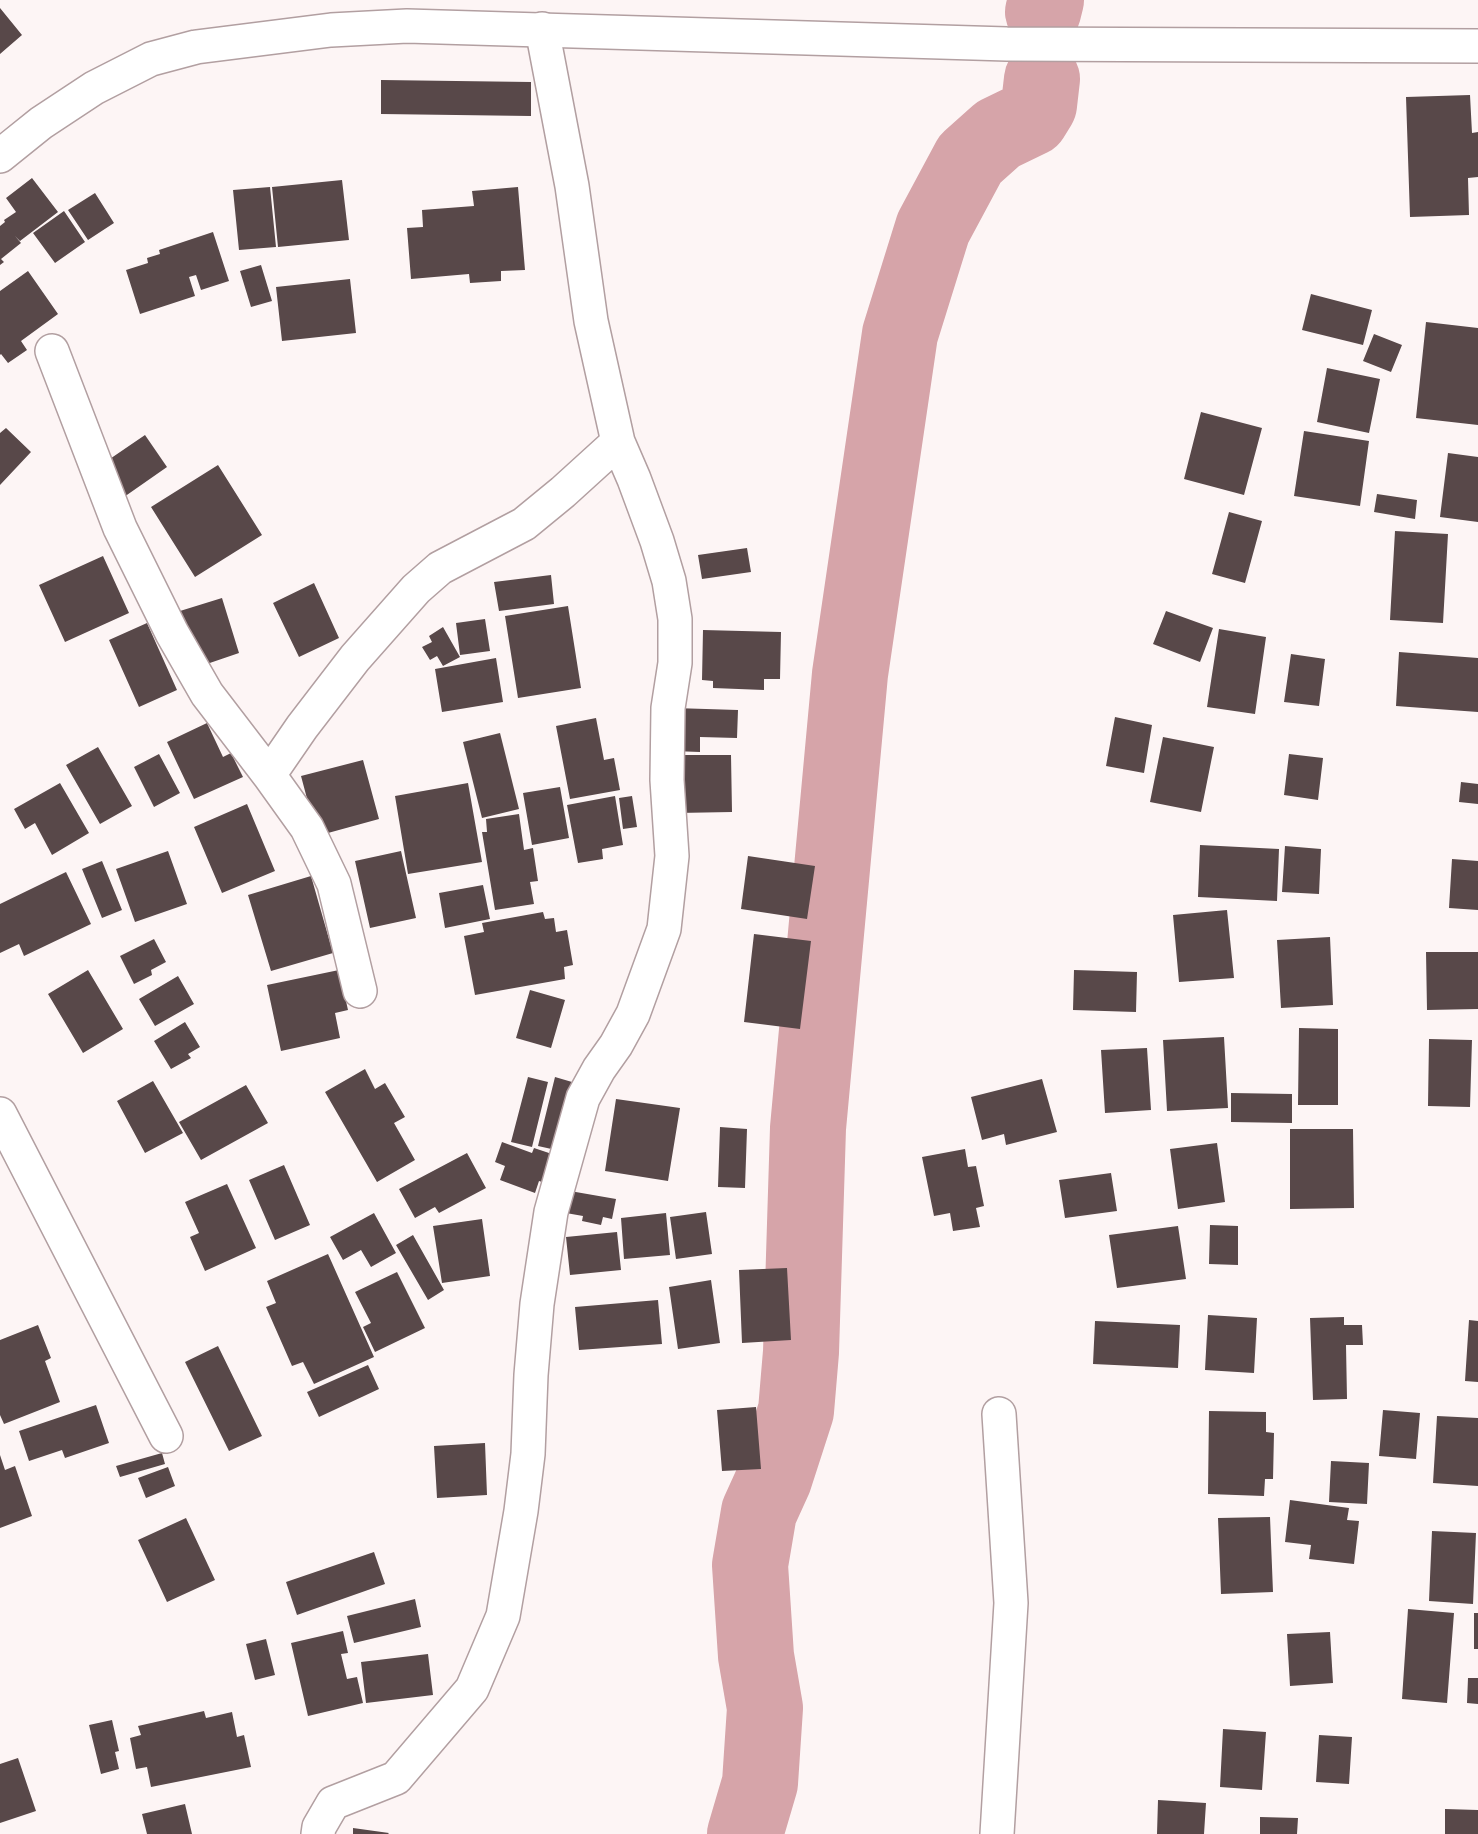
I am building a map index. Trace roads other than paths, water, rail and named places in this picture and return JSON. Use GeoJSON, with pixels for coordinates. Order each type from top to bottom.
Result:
{"type":"FeatureCollection","features":[{"type":"Feature","properties":{"kind":"street"},"geometry":{"type":"LineString","coordinates":[[0,156],[41,123],[94,88],[151,59],[196,47],[331,30],[407,26],[1007,44],[1478,46]]}},
{"type":"Feature","properties":{"kind":"street"},"geometry":{"type":"LineString","coordinates":[[318,1834],[319,1827],[333,1803],[396,1778],[472,1689],[503,1616],[528,1454],[537,1304],[551,1212],[583,1098],[633,1014],[663,929],[672,856],[667,780],[668,708],[675,663],[675,620],[669,581],[657,541],[618,442],[591,321],[572,186],[542,29]]}},
{"type":"Feature","properties":{"kind":"street"},"geometry":{"type":"LineString","coordinates":[[52,351],[120,528],[172,633],[207,694],[307,828],[334,884],[360,991]]}},
{"type":"Feature","properties":{"kind":"street"},"geometry":{"type":"LineString","coordinates":[[269,775],[302,727],[355,658],[416,590],[440,568],[524,524],[618,442]]}},
{"type":"Feature","properties":{"kind":"street"},"geometry":{"type":"LineString","coordinates":[[0,1113],[166,1436]]}},
{"type":"Feature","properties":{"kind":"street"},"geometry":{"type":"LineString","coordinates":[[998,1834],[1011,1603],[999,1414]]}},
{"type":"Feature","properties":{"kind":"waterway"},"geometry":{"type":"LineString","coordinates":[[1043,12],[1046,0]]}},
{"type":"Feature","properties":{"kind":"waterway"},"geometry":{"type":"LineString","coordinates":[[745,1834],[760,1783],[765,1708],[756,1656],[750,1565],[759,1512],[774,1479],[796,1411],[801,1352],[808,1128],[850,674],[900,334],[933,228],[970,159],[998,134],[1031,118],[1039,105],[1042,79]]}}]}
